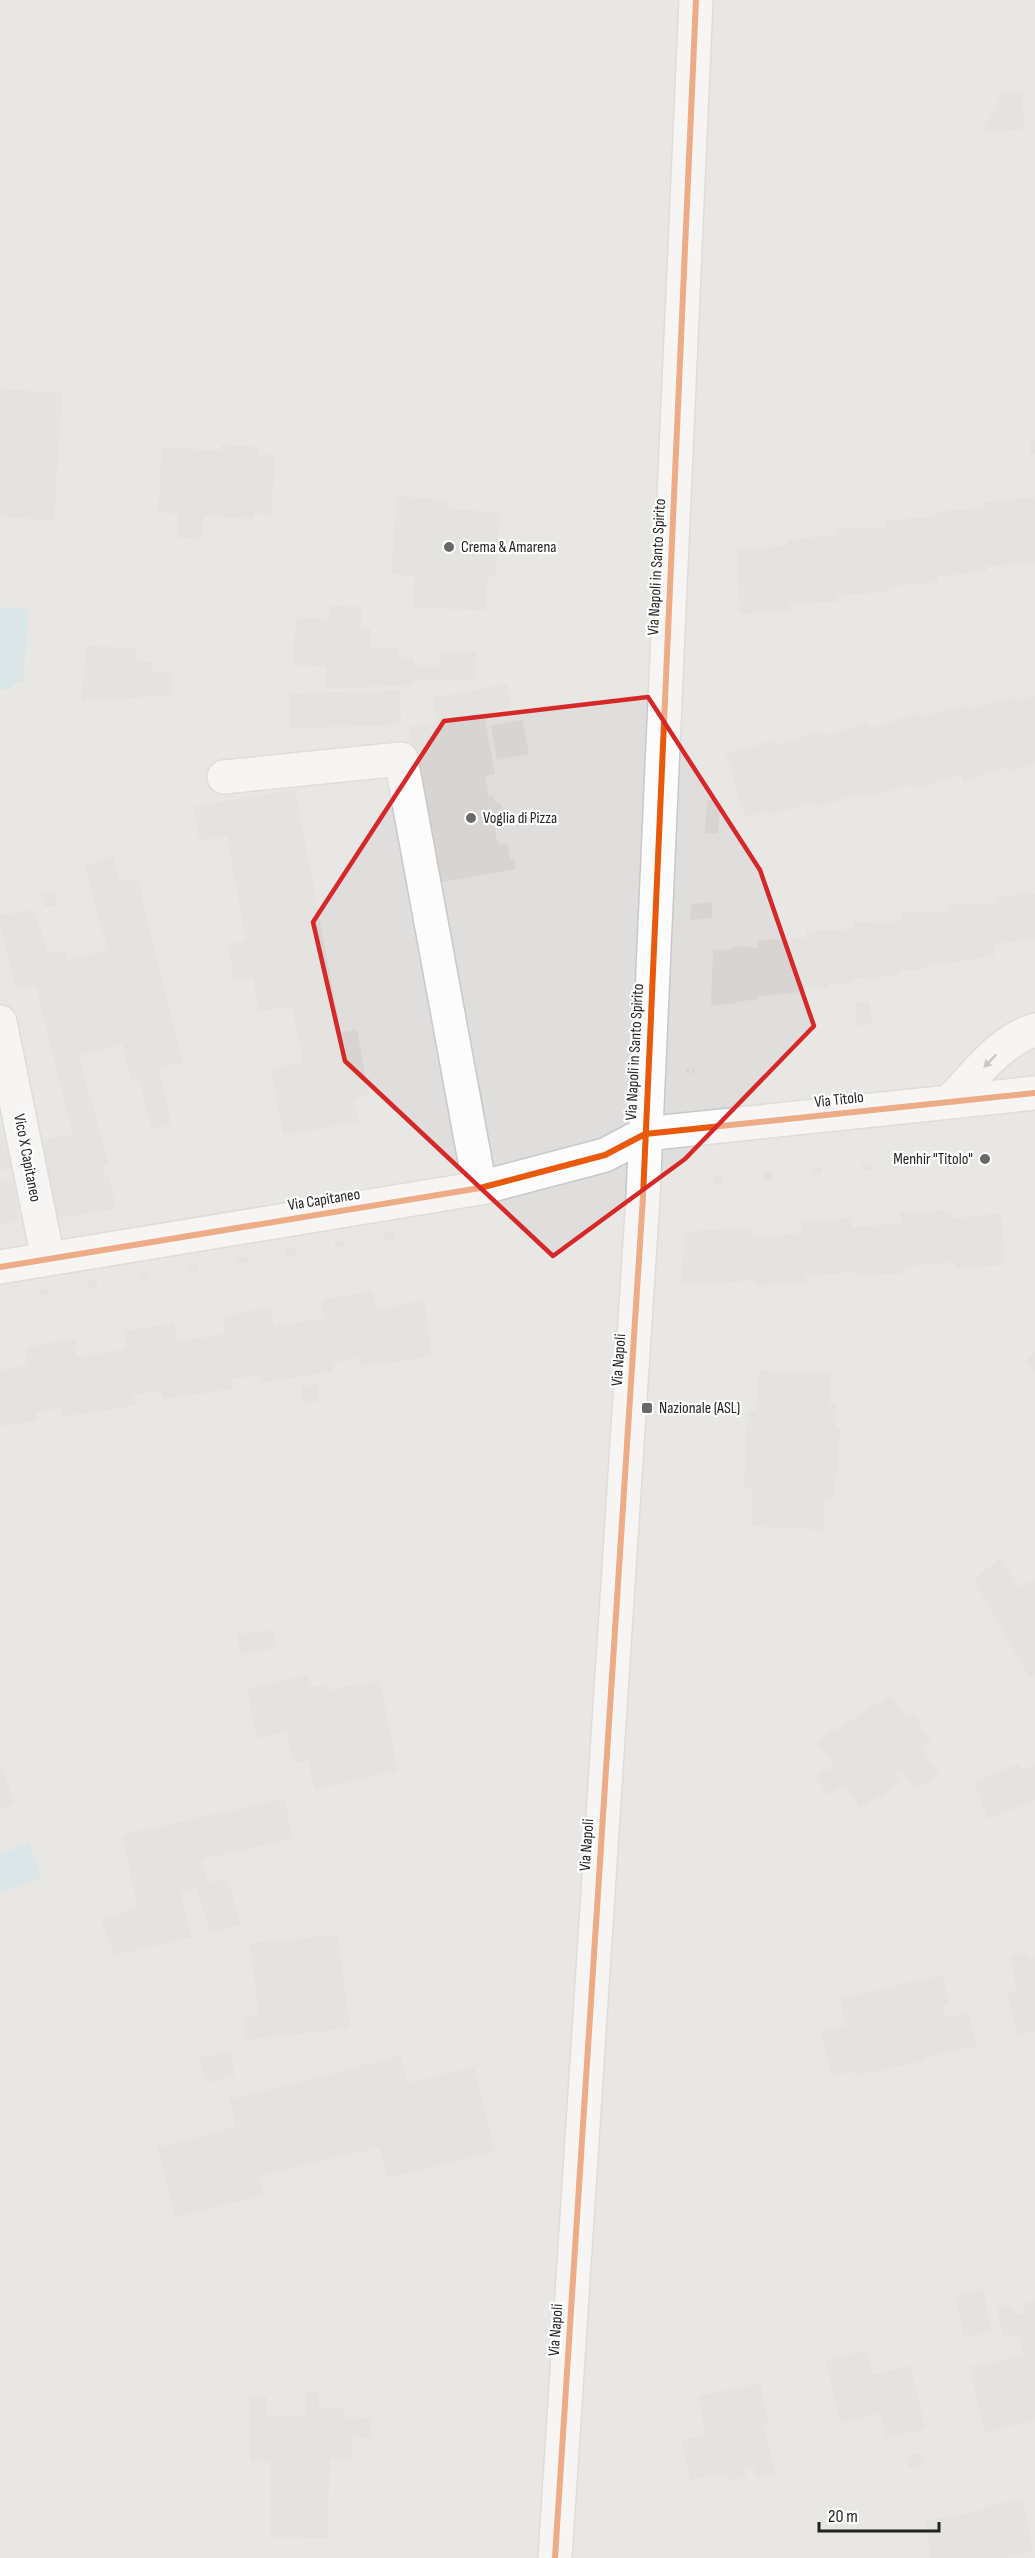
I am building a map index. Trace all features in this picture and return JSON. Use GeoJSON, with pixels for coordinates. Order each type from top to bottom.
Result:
{"type":"FeatureCollection","features":[{"type":"Feature","properties":{"kind":"street","name":"Via Napoli in Santo Spirito"},"geometry":{"type":"LineString","coordinates":[[645,1134],[696,0]]}},
{"type":"Feature","properties":{"kind":"street"},"geometry":{"type":"LineString","coordinates":[[224,777],[401,759],[480,1188]]}},
{"type":"Feature","properties":{"kind":"street","name":"Vico X Capitaneo"},"geometry":{"type":"LineString","coordinates":[[0,1023],[48,1259]]}},
{"type":"Feature","properties":{"kind":"street"},"geometry":{"type":"LineString","coordinates":[[950,1101],[1005,1046],[1020,1034],[1035,1030]]}},
{"type":"Feature","properties":{"kind":"street","name":"Via Titolo"},"geometry":{"type":"LineString","coordinates":[[645,1134],[1035,1093]]}},
{"type":"Feature","properties":{"kind":"street","name":"Via Capitaneo"},"geometry":{"type":"LineString","coordinates":[[0,1267],[480,1188],[605,1155],[645,1134]]}},
{"type":"Feature","properties":{"kind":"street","name":"Via Napoli"},"geometry":{"type":"LineString","coordinates":[[555,2558],[643,1197],[645,1134]]}},
{"type":"Feature","properties":{"kind":"path"},"geometry":{"type":"LineString","coordinates":[[685,1071],[694,1071]]}},
{"type":"Feature","properties":{"kind":"highlighted area"},"geometry":{"type":"Polygon","coordinates":[[[648,697],[760,870],[814,1026],[685,1159],[553,1256],[345,1061],[313,922],[444,721],[648,697]]]}},
{"type":"Feature","properties":{"kind":"shaded area"},"geometry":{"type":"Polygon","coordinates":[[[0,0],[1035,0],[1035,2558],[0,2558],[0,0]]]}},
{"type":"Feature","properties":{"kind":"water"},"geometry":{"type":"Polygon","coordinates":[[[0,607],[29,609],[23,682],[17,682],[7,690],[0,689],[0,607]]]}},
{"type":"Feature","properties":{"kind":"water"},"geometry":{"type":"Polygon","coordinates":[[[29,1843],[42,1877],[0,1893],[0,1854],[29,1843]]]}},
{"type":"Feature","properties":{"kind":"building"},"geometry":{"type":"Polygon","coordinates":[[[1022,92],[1024,129],[982,132],[1003,93],[1022,92]]]}},
{"type":"Feature","properties":{"kind":"building"},"geometry":{"type":"Polygon","coordinates":[[[0,389],[62,393],[54,520],[0,517],[0,389]]]}},
{"type":"Feature","properties":{"kind":"building"},"geometry":{"type":"Polygon","coordinates":[[[1035,440],[1035,454],[1031,455],[1030,441],[1035,440]]]}},
{"type":"Feature","properties":{"kind":"building"},"geometry":{"type":"Polygon","coordinates":[[[221,445],[258,447],[257,455],[275,455],[271,514],[254,513],[254,519],[203,516],[201,539],[177,537],[179,514],[158,512],[162,447],[221,451],[221,445]]]}},
{"type":"Feature","properties":{"kind":"building"},"geometry":{"type":"Polygon","coordinates":[[[397,496],[448,500],[447,509],[500,512],[495,577],[488,577],[485,610],[413,608],[415,576],[391,574],[397,496]]]}},
{"type":"Feature","properties":{"kind":"building"},"geometry":{"type":"Polygon","coordinates":[[[1035,497],[1035,564],[987,566],[987,572],[938,576],[938,582],[889,586],[889,592],[838,595],[839,601],[790,604],[790,611],[740,614],[737,550],[787,545],[787,540],[836,535],[836,529],[886,527],[886,520],[935,517],[935,512],[984,508],[984,502],[1035,497]]]}},
{"type":"Feature","properties":{"kind":"building"},"geometry":{"type":"Polygon","coordinates":[[[330,606],[361,607],[361,628],[371,628],[371,647],[398,648],[398,657],[414,658],[414,665],[440,665],[439,653],[476,651],[477,679],[414,681],[414,685],[325,689],[326,666],[293,665],[296,617],[329,619],[330,606]]]}},
{"type":"Feature","properties":{"kind":"building"},"geometry":{"type":"Polygon","coordinates":[[[87,646],[136,648],[135,661],[154,662],[152,672],[171,671],[172,695],[81,702],[87,646]]]}},
{"type":"Feature","properties":{"kind":"building"},"geometry":{"type":"Polygon","coordinates":[[[507,684],[511,709],[484,714],[495,774],[485,776],[489,797],[493,795],[494,801],[500,803],[503,810],[499,818],[493,819],[498,845],[508,843],[510,860],[514,859],[516,869],[437,883],[409,727],[437,722],[433,698],[507,684]]]}},
{"type":"Feature","properties":{"kind":"building"},"geometry":{"type":"Polygon","coordinates":[[[400,690],[401,725],[290,728],[289,694],[400,690]]]}},
{"type":"Feature","properties":{"kind":"building"},"geometry":{"type":"Polygon","coordinates":[[[1035,695],[1035,764],[1010,771],[1008,766],[963,781],[962,775],[913,789],[912,784],[865,798],[863,793],[817,807],[815,802],[768,815],[766,811],[745,817],[726,754],[773,740],[775,746],[823,731],[824,736],[868,722],[870,729],[918,713],[919,718],[966,704],[968,710],[1015,697],[1016,701],[1035,695]]]}},
{"type":"Feature","properties":{"kind":"building"},"geometry":{"type":"Polygon","coordinates":[[[522,720],[529,754],[497,760],[491,726],[522,720]]]}},
{"type":"Feature","properties":{"kind":"building"},"geometry":{"type":"Polygon","coordinates":[[[295,789],[341,1032],[357,1030],[369,1096],[354,1099],[358,1122],[283,1135],[271,1069],[303,1062],[292,1006],[259,1011],[253,977],[234,981],[228,944],[246,941],[227,836],[200,841],[194,807],[295,789]]]}},
{"type":"Feature","properties":{"kind":"building"},"geometry":{"type":"Polygon","coordinates":[[[707,800],[721,800],[718,834],[705,833],[707,800]]]}},
{"type":"Feature","properties":{"kind":"building"},"geometry":{"type":"Polygon","coordinates":[[[113,857],[119,879],[127,882],[138,880],[183,1062],[158,1068],[171,1124],[152,1130],[139,1077],[132,1080],[122,1044],[79,1055],[108,1164],[102,1165],[105,1175],[108,1175],[116,1209],[54,1219],[39,1141],[73,1134],[36,986],[16,990],[0,925],[0,915],[34,910],[48,953],[65,952],[66,960],[108,950],[85,866],[113,857]]]}},
{"type":"Feature","properties":{"kind":"building"},"geometry":{"type":"Polygon","coordinates":[[[54,891],[57,905],[45,907],[42,894],[54,891]]]}},
{"type":"Feature","properties":{"kind":"building"},"geometry":{"type":"Polygon","coordinates":[[[1022,893],[1035,894],[1035,940],[1018,939],[1017,942],[995,943],[994,956],[957,962],[948,961],[947,964],[924,966],[923,970],[901,970],[899,975],[878,976],[876,979],[854,978],[853,983],[829,984],[828,987],[805,987],[805,990],[794,993],[758,996],[758,999],[735,1004],[711,1005],[713,949],[726,950],[737,946],[758,948],[759,940],[806,938],[806,931],[853,929],[854,922],[901,921],[902,913],[925,911],[947,913],[948,904],[995,904],[996,895],[1010,897],[1022,893]]]}},
{"type":"Feature","properties":{"kind":"building"},"geometry":{"type":"Polygon","coordinates":[[[712,902],[712,918],[690,920],[691,904],[712,902]]]}},
{"type":"Feature","properties":{"kind":"building"},"geometry":{"type":"Polygon","coordinates":[[[869,1001],[872,1024],[857,1026],[855,1003],[869,1001]]]}},
{"type":"Feature","properties":{"kind":"building"},"geometry":{"type":"Polygon","coordinates":[[[481,1086],[484,1110],[475,1111],[472,1088],[481,1086]]]}},
{"type":"Feature","properties":{"kind":"building"},"geometry":{"type":"Polygon","coordinates":[[[5,1140],[11,1168],[0,1170],[0,1141],[5,1140]]]}},
{"type":"Feature","properties":{"kind":"building"},"geometry":{"type":"Polygon","coordinates":[[[962,1155],[971,1155],[971,1161],[962,1162],[962,1155]]]}},
{"type":"Feature","properties":{"kind":"building"},"geometry":{"type":"Polygon","coordinates":[[[921,1159],[921,1166],[912,1167],[911,1160],[921,1159]]]}},
{"type":"Feature","properties":{"kind":"building"},"geometry":{"type":"Polygon","coordinates":[[[872,1163],[872,1170],[862,1171],[862,1164],[872,1163]]]}},
{"type":"Feature","properties":{"kind":"building"},"geometry":{"type":"Polygon","coordinates":[[[822,1167],[822,1174],[812,1175],[812,1168],[822,1167]]]}},
{"type":"Feature","properties":{"kind":"building"},"geometry":{"type":"Polygon","coordinates":[[[763,1172],[772,1172],[773,1179],[763,1179],[763,1172]]]}},
{"type":"Feature","properties":{"kind":"building"},"geometry":{"type":"Polygon","coordinates":[[[722,1176],[723,1183],[713,1184],[713,1177],[722,1176]]]}},
{"type":"Feature","properties":{"kind":"building"},"geometry":{"type":"Polygon","coordinates":[[[13,1179],[19,1221],[0,1225],[0,1182],[13,1179]]]}},
{"type":"Feature","properties":{"kind":"building"},"geometry":{"type":"Polygon","coordinates":[[[950,1210],[952,1218],[1001,1214],[1005,1265],[955,1268],[955,1262],[905,1266],[905,1273],[855,1276],[855,1272],[806,1276],[806,1282],[756,1286],[755,1280],[681,1286],[685,1232],[752,1227],[752,1237],[802,1233],[801,1221],[851,1218],[852,1227],[902,1223],[900,1212],[950,1210]]]}},
{"type":"Feature","properties":{"kind":"building"},"geometry":{"type":"Polygon","coordinates":[[[394,1232],[395,1238],[386,1240],[384,1233],[394,1232]]]}},
{"type":"Feature","properties":{"kind":"building"},"geometry":{"type":"Polygon","coordinates":[[[344,1240],[345,1246],[335,1248],[335,1241],[344,1240]]]}},
{"type":"Feature","properties":{"kind":"building"},"geometry":{"type":"Polygon","coordinates":[[[295,1248],[296,1255],[286,1256],[285,1250],[295,1248]]]}},
{"type":"Feature","properties":{"kind":"building"},"geometry":{"type":"Polygon","coordinates":[[[247,1256],[248,1262],[237,1264],[236,1257],[247,1256]]]}},
{"type":"Feature","properties":{"kind":"building"},"geometry":{"type":"Polygon","coordinates":[[[197,1264],[198,1270],[188,1272],[187,1265],[197,1264]]]}},
{"type":"Feature","properties":{"kind":"building"},"geometry":{"type":"Polygon","coordinates":[[[148,1272],[149,1278],[140,1280],[139,1273],[148,1272]]]}},
{"type":"Feature","properties":{"kind":"building"},"geometry":{"type":"Polygon","coordinates":[[[97,1280],[97,1287],[88,1288],[87,1281],[97,1280]]]}},
{"type":"Feature","properties":{"kind":"building"},"geometry":{"type":"Polygon","coordinates":[[[48,1289],[48,1294],[40,1296],[39,1290],[48,1289]]]}},
{"type":"Feature","properties":{"kind":"building"},"geometry":{"type":"Polygon","coordinates":[[[373,1291],[375,1309],[424,1301],[432,1356],[361,1367],[360,1358],[332,1363],[333,1371],[261,1383],[260,1375],[232,1379],[233,1389],[162,1399],[161,1391],[133,1395],[136,1405],[63,1417],[61,1408],[36,1412],[37,1421],[0,1426],[0,1370],[28,1365],[26,1347],[75,1339],[77,1357],[127,1349],[125,1331],[174,1323],[177,1341],[225,1334],[223,1316],[271,1307],[274,1326],[324,1318],[321,1300],[373,1291]]]}},
{"type":"Feature","properties":{"kind":"building"},"geometry":{"type":"Polygon","coordinates":[[[1035,1352],[1035,1371],[1026,1361],[1035,1352]]]}},
{"type":"Feature","properties":{"kind":"building"},"geometry":{"type":"Polygon","coordinates":[[[759,1370],[831,1374],[830,1404],[837,1405],[836,1427],[840,1428],[833,1500],[824,1499],[823,1530],[751,1526],[753,1488],[744,1487],[748,1410],[756,1411],[759,1370]]]}},
{"type":"Feature","properties":{"kind":"building"},"geometry":{"type":"Polygon","coordinates":[[[317,1384],[319,1401],[303,1404],[301,1386],[317,1384]]]}},
{"type":"Feature","properties":{"kind":"building"},"geometry":{"type":"Polygon","coordinates":[[[1001,1557],[1018,1588],[1035,1579],[1035,1674],[1029,1677],[974,1580],[1001,1557]]]}},
{"type":"Feature","properties":{"kind":"building"},"geometry":{"type":"Polygon","coordinates":[[[273,1630],[277,1648],[240,1654],[237,1634],[273,1630]]]}},
{"type":"Feature","properties":{"kind":"building"},"geometry":{"type":"Polygon","coordinates":[[[308,1675],[312,1687],[328,1685],[329,1690],[379,1680],[398,1771],[315,1789],[308,1760],[294,1763],[287,1732],[257,1738],[247,1689],[308,1675]]]}},
{"type":"Feature","properties":{"kind":"building"},"geometry":{"type":"Polygon","coordinates":[[[891,1695],[905,1718],[913,1713],[931,1743],[922,1748],[939,1774],[914,1790],[902,1772],[895,1775],[900,1784],[860,1808],[845,1784],[827,1795],[816,1776],[834,1766],[817,1741],[891,1695]]]}},
{"type":"Feature","properties":{"kind":"building"},"geometry":{"type":"Polygon","coordinates":[[[0,1763],[15,1803],[0,1809],[0,1763]]]}},
{"type":"Feature","properties":{"kind":"building"},"geometry":{"type":"Polygon","coordinates":[[[1018,1764],[1021,1770],[1035,1765],[1035,1799],[989,1819],[973,1783],[1018,1764]]]}},
{"type":"Feature","properties":{"kind":"building"},"geometry":{"type":"Polygon","coordinates":[[[284,1798],[293,1839],[202,1859],[207,1884],[227,1877],[240,1925],[210,1933],[197,1887],[181,1893],[192,1937],[115,1955],[101,1920],[138,1908],[122,1835],[284,1798]]]}},
{"type":"Feature","properties":{"kind":"building"},"geometry":{"type":"Polygon","coordinates":[[[338,1935],[350,2028],[245,2040],[243,2017],[259,2016],[250,1943],[338,1935]]]}},
{"type":"Feature","properties":{"kind":"building"},"geometry":{"type":"Polygon","coordinates":[[[1026,1952],[1028,1959],[1035,1957],[1035,2031],[1017,2035],[1008,1993],[1017,1991],[1010,1956],[1026,1952]]]}},
{"type":"Feature","properties":{"kind":"building"},"geometry":{"type":"Polygon","coordinates":[[[942,1975],[949,2003],[942,2004],[945,2018],[969,2012],[977,2046],[925,2057],[925,2061],[857,2075],[856,2071],[831,2076],[821,2030],[846,2025],[840,1999],[942,1975]]]}},
{"type":"Feature","properties":{"kind":"building"},"geometry":{"type":"Polygon","coordinates":[[[230,2051],[235,2075],[205,2083],[199,2058],[230,2051]]]}},
{"type":"Feature","properties":{"kind":"building"},"geometry":{"type":"Polygon","coordinates":[[[400,2056],[407,2084],[474,2067],[496,2152],[388,2178],[380,2147],[259,2177],[264,2195],[175,2217],[157,2147],[236,2127],[229,2099],[400,2056]]]}},
{"type":"Feature","properties":{"kind":"building"},"geometry":{"type":"Polygon","coordinates":[[[983,2289],[992,2332],[964,2338],[955,2295],[983,2289]]]}},
{"type":"Feature","properties":{"kind":"building"},"geometry":{"type":"Polygon","coordinates":[[[1035,2301],[1035,2420],[985,2432],[970,2367],[1023,2355],[1019,2334],[1004,2337],[997,2308],[1012,2305],[1014,2315],[1026,2313],[1024,2304],[1035,2301]]]}},
{"type":"Feature","properties":{"kind":"building"},"geometry":{"type":"Polygon","coordinates":[[[866,2350],[872,2375],[910,2366],[925,2429],[886,2438],[880,2414],[841,2423],[826,2360],[866,2350]]]}},
{"type":"Feature","properties":{"kind":"building"},"geometry":{"type":"Polygon","coordinates":[[[760,2383],[769,2424],[764,2425],[775,2474],[756,2478],[754,2467],[744,2469],[746,2477],[729,2481],[727,2473],[690,2480],[682,2440],[706,2435],[698,2396],[760,2383]]]}},
{"type":"Feature","properties":{"kind":"building"},"geometry":{"type":"Polygon","coordinates":[[[305,2391],[319,2391],[319,2407],[343,2408],[344,2417],[371,2418],[371,2438],[352,2437],[351,2459],[330,2458],[327,2538],[271,2537],[271,2461],[250,2461],[249,2396],[267,2396],[266,2416],[305,2416],[305,2391]]]}},
{"type":"Feature","properties":{"kind":"building"},"geometry":{"type":"Polygon","coordinates":[[[922,2453],[924,2466],[909,2468],[907,2455],[922,2453]]]}},
{"type":"Feature","properties":{"kind":"building"},"geometry":{"type":"Polygon","coordinates":[[[1023,2499],[1033,2552],[1002,2558],[931,2558],[925,2521],[985,2510],[985,2506],[1023,2499]]]}},
{"type":"Feature","properties":{"kind":"cycle path"},"geometry":{"type":"LineString","coordinates":[[555,2558],[643,1197],[696,0]]}},
{"type":"Feature","properties":{"kind":"cycle path"},"geometry":{"type":"LineString","coordinates":[[0,1267],[480,1188],[605,1155],[645,1134],[1035,1093]]}},
{"type":"Feature","properties":{"kind":"place","name":"Crema & Amarena"},"geometry":{"type":"Point","coordinates":[449,547]}},
{"type":"Feature","properties":{"kind":"place","name":"Voglia di Pizza"},"geometry":{"type":"Point","coordinates":[471,818]}},
{"type":"Feature","properties":{"kind":"place","name":"Menhir \"Titolo\""},"geometry":{"type":"Point","coordinates":[985,1159]}},
{"type":"Feature","properties":{"kind":"place","name":"Nazionale (ASL)"},"geometry":{"type":"Point","coordinates":[647,1408]}}]}
